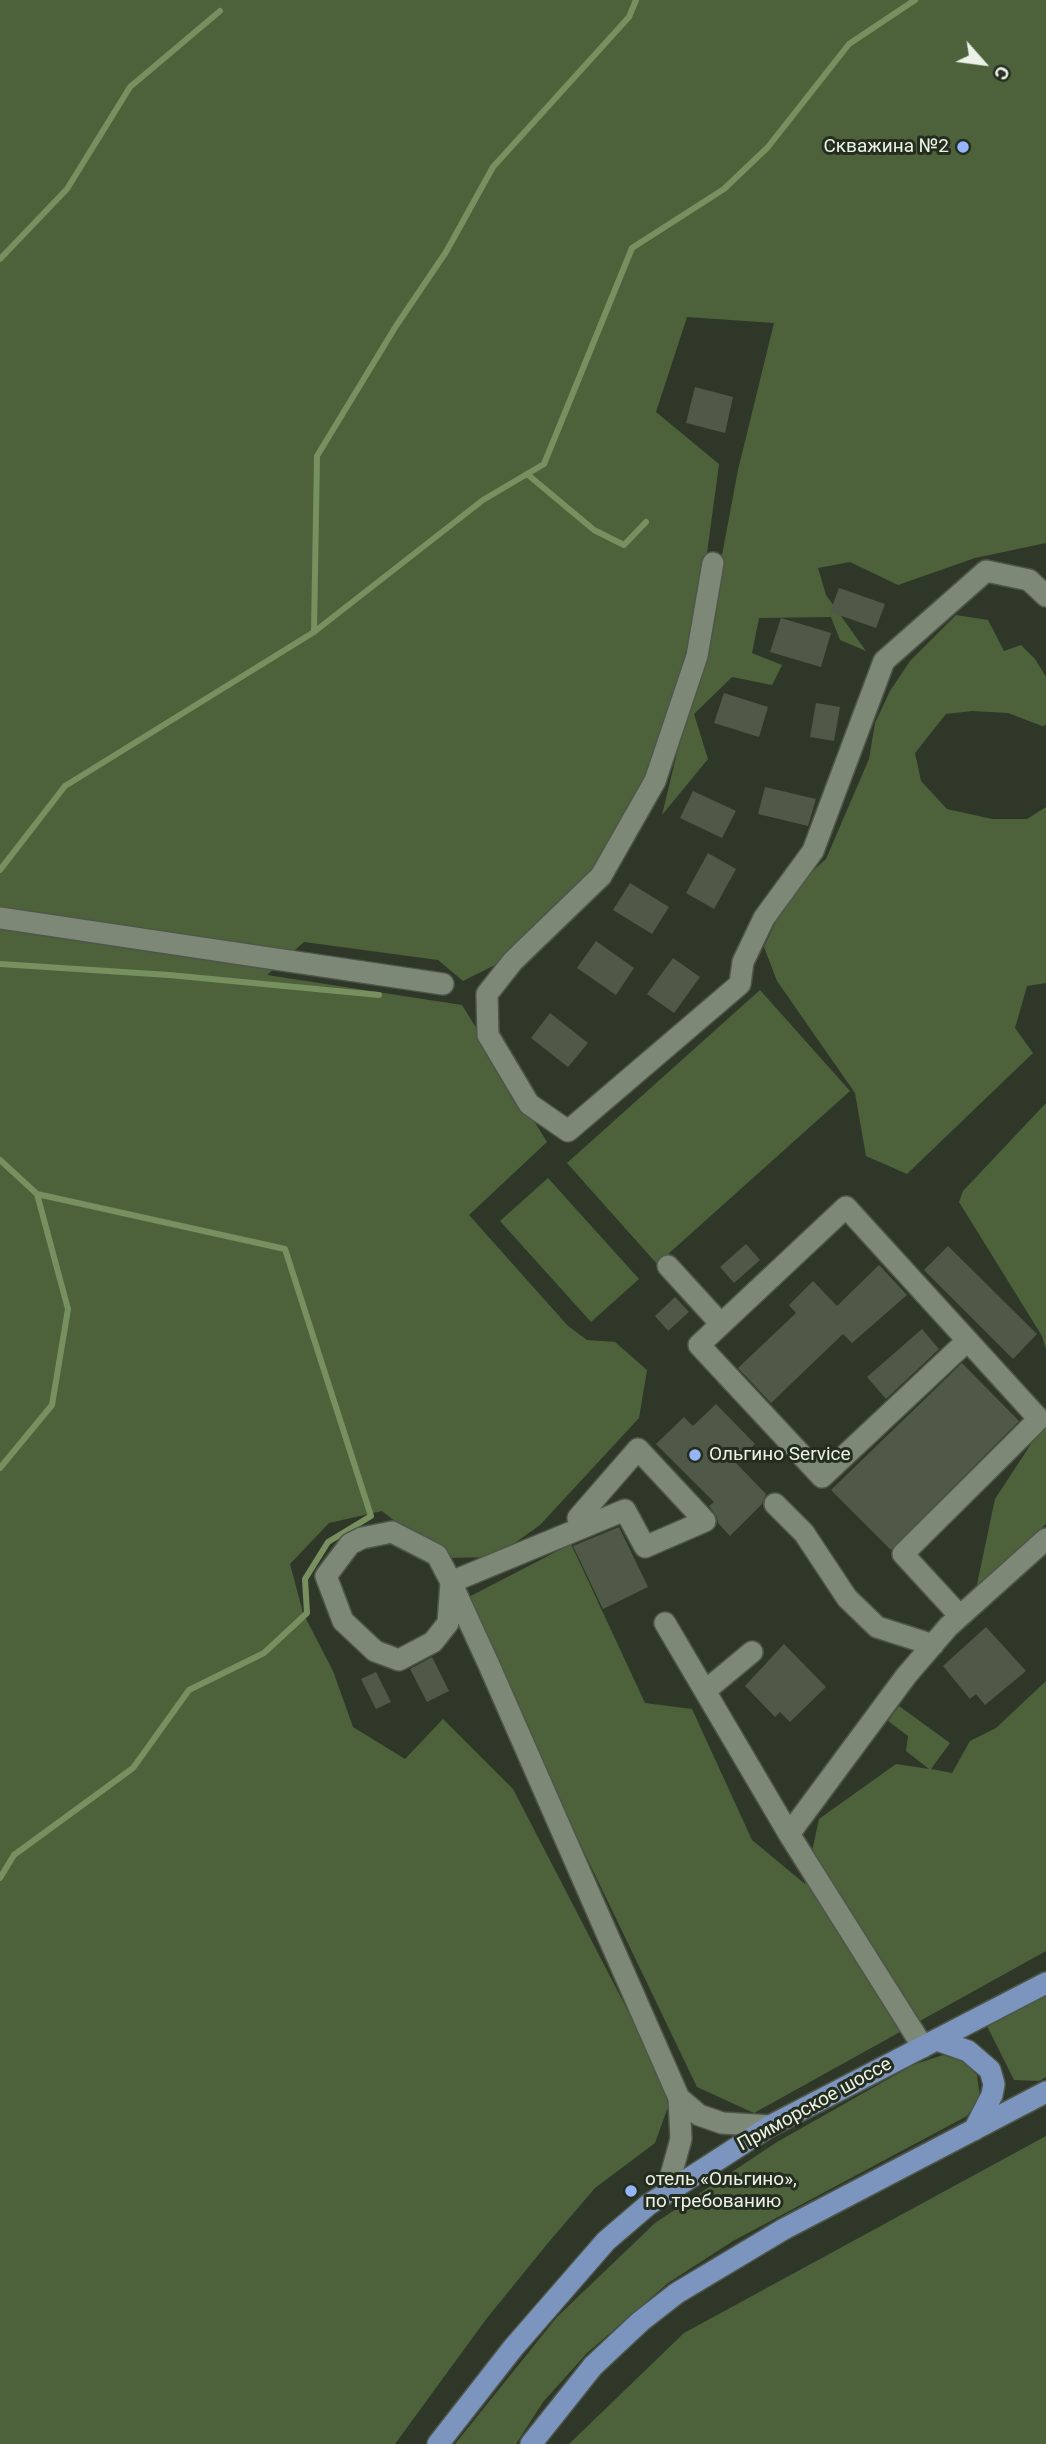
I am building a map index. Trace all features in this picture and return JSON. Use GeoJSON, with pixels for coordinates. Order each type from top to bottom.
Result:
{"type":"FeatureCollection","features":[{"type":"Feature","properties":{"kind":"main road","name":"Приморское шоссе"},"geometry":{"type":"LineString","coordinates":[[438,2444],[513,2348],[607,2241],[666,2193],[771,2126],[1046,1983]]}},
{"type":"Feature","properties":{"kind":"main road"},"geometry":{"type":"LineString","coordinates":[[930,2043],[968,2051],[989,2070],[994,2084],[992,2095],[974,2130]]}},
{"type":"Feature","properties":{"kind":"main road"},"geometry":{"type":"LineString","coordinates":[[531,2444],[593,2366],[633,2328],[677,2293],[784,2229],[1046,2092]]}},
{"type":"Feature","properties":{"kind":"lane"},"geometry":{"type":"LineString","coordinates":[[713,563],[697,656],[655,781],[601,876],[513,961],[487,994],[488,1035],[529,1104],[568,1131],[740,984],[743,962],[764,918],[813,851],[884,661],[986,571],[1028,580],[1046,596]]}},
{"type":"Feature","properties":{"kind":"lane"},"geometry":{"type":"LineString","coordinates":[[0,918],[443,984]]}},
{"type":"Feature","properties":{"kind":"lane"},"geometry":{"type":"LineString","coordinates":[[960,1616],[903,1554],[1039,1419],[846,1207],[699,1345],[822,1477],[967,1342]]}},
{"type":"Feature","properties":{"kind":"lane"},"geometry":{"type":"LineString","coordinates":[[668,1266],[721,1324]]}},
{"type":"Feature","properties":{"kind":"lane"},"geometry":{"type":"LineString","coordinates":[[451,1582],[578,1516],[625,1510],[645,1547],[705,1521],[638,1449],[578,1516]]}},
{"type":"Feature","properties":{"kind":"lane"},"geometry":{"type":"LineString","coordinates":[[775,1504],[804,1533],[848,1598],[877,1627],[933,1644]]}},
{"type":"Feature","properties":{"kind":"lane"},"geometry":{"type":"LineString","coordinates":[[451,1582],[448,1623],[433,1642],[399,1660],[375,1651],[343,1621],[326,1576],[350,1544],[362,1538],[392,1532],[438,1555],[451,1582],[679,2098],[681,2139],[666,2193]]}},
{"type":"Feature","properties":{"kind":"lane"},"geometry":{"type":"LineString","coordinates":[[789,1834],[906,1676],[933,1644],[960,1616],[1046,1539]]}},
{"type":"Feature","properties":{"kind":"lane"},"geometry":{"type":"LineString","coordinates":[[665,1623],[789,1834],[930,2043]]}},
{"type":"Feature","properties":{"kind":"lane"},"geometry":{"type":"LineString","coordinates":[[705,1691],[752,1653]]}},
{"type":"Feature","properties":{"kind":"lane"},"geometry":{"type":"LineString","coordinates":[[679,2098],[699,2115],[722,2123],[771,2126]]}},
{"type":"Feature","properties":{"kind":"green space"},"geometry":{"type":"Polygon","coordinates":[[[0,0],[1046,0],[1046,543],[975,558],[898,585],[850,562],[818,568],[826,595],[866,651],[840,640],[831,617],[759,618],[752,653],[782,665],[772,685],[732,677],[694,714],[708,759],[662,815],[712,608],[738,470],[774,323],[687,317],[656,412],[719,464],[694,650],[656,763],[596,866],[503,961],[463,981],[438,960],[304,942],[267,975],[462,1005],[547,1142],[469,1215],[568,1326],[587,1340],[615,1342],[647,1370],[639,1418],[540,1525],[495,1557],[441,1558],[382,1511],[329,1523],[290,1564],[303,1613],[333,1671],[353,1727],[405,1759],[443,1719],[513,1789],[672,2096],[655,2143],[595,2188],[487,2318],[395,2444],[0,2444],[0,0]]]}},
{"type":"Feature","properties":{"kind":"green space"},"geometry":{"type":"Polygon","coordinates":[[[956,615],[988,620],[1004,651],[1021,645],[1035,659],[1046,677],[1046,725],[1042,726],[1008,713],[972,711],[946,714],[915,753],[921,781],[947,809],[992,819],[1027,819],[1046,807],[1046,983],[1027,986],[1015,1028],[1033,1053],[907,1174],[866,1156],[855,1093],[777,981],[764,947],[790,891],[826,859],[869,759],[875,723],[890,691],[910,661],[956,615]]]}},
{"type":"Feature","properties":{"kind":"green space"},"geometry":{"type":"Polygon","coordinates":[[[760,990],[850,1091],[657,1264],[567,1163],[760,990]]]}},
{"type":"Feature","properties":{"kind":"green space"},"geometry":{"type":"Polygon","coordinates":[[[1046,1103],[1046,1349],[1042,1336],[959,1202],[963,1191],[1046,1103]]]}},
{"type":"Feature","properties":{"kind":"green space"},"geometry":{"type":"Polygon","coordinates":[[[548,1178],[639,1279],[591,1322],[500,1221],[548,1178]]]}},
{"type":"Feature","properties":{"kind":"green space"},"geometry":{"type":"Polygon","coordinates":[[[1046,1421],[1046,1524],[976,1589],[995,1499],[1046,1421]]]}},
{"type":"Feature","properties":{"kind":"green space"},"geometry":{"type":"Polygon","coordinates":[[[571,1544],[645,1703],[692,1709],[752,1840],[805,1884],[819,1819],[896,1764],[929,1769],[906,1751],[908,1736],[888,1721],[899,1706],[950,1743],[931,1769],[952,1773],[970,1741],[996,1728],[1046,1681],[1046,1951],[754,2113],[697,2087],[463,1600],[571,1544]]]}},
{"type":"Feature","properties":{"kind":"green space"},"geometry":{"type":"Polygon","coordinates":[[[1046,1995],[1046,2077],[1039,2081],[1014,2080],[987,2026],[1046,1995]]]}},
{"type":"Feature","properties":{"kind":"green space"},"geometry":{"type":"Polygon","coordinates":[[[943,2055],[963,2061],[977,2075],[980,2097],[967,2116],[733,2241],[668,2283],[587,2353],[543,2402],[516,2444],[455,2444],[557,2317],[655,2223],[777,2142],[913,2065],[943,2055]]]}},
{"type":"Feature","properties":{"kind":"green space"},"geometry":{"type":"Polygon","coordinates":[[[1046,2136],[1046,2444],[569,2444],[684,2333],[1046,2136]]]}},
{"type":"Feature","properties":{"kind":"building"},"geometry":{"type":"Polygon","coordinates":[[[695,387],[733,397],[725,433],[686,423],[695,387]]]}},
{"type":"Feature","properties":{"kind":"building"},"geometry":{"type":"Polygon","coordinates":[[[839,588],[885,604],[876,628],[830,612],[839,588]]]}},
{"type":"Feature","properties":{"kind":"building"},"geometry":{"type":"Polygon","coordinates":[[[781,618],[831,633],[821,667],[770,652],[781,618]]]}},
{"type":"Feature","properties":{"kind":"building"},"geometry":{"type":"Polygon","coordinates":[[[724,693],[768,707],[759,737],[714,723],[724,693]]]}},
{"type":"Feature","properties":{"kind":"building"},"geometry":{"type":"Polygon","coordinates":[[[816,703],[840,707],[834,741],[810,737],[816,703]]]}},
{"type":"Feature","properties":{"kind":"building"},"geometry":{"type":"Polygon","coordinates":[[[765,787],[816,799],[808,826],[758,814],[765,787]]]}},
{"type":"Feature","properties":{"kind":"building"},"geometry":{"type":"Polygon","coordinates":[[[693,791],[736,811],[722,838],[680,818],[693,791]]]}},
{"type":"Feature","properties":{"kind":"building"},"geometry":{"type":"Polygon","coordinates":[[[708,853],[736,869],[714,909],[686,893],[708,853]]]}},
{"type":"Feature","properties":{"kind":"building"},"geometry":{"type":"Polygon","coordinates":[[[630,883],[669,907],[652,934],[613,910],[630,883]]]}},
{"type":"Feature","properties":{"kind":"building"},"geometry":{"type":"Polygon","coordinates":[[[596,941],[634,968],[616,995],[577,968],[596,941]]]}},
{"type":"Feature","properties":{"kind":"building"},"geometry":{"type":"Polygon","coordinates":[[[673,958],[700,977],[674,1013],[647,994],[673,958]]]}},
{"type":"Feature","properties":{"kind":"building"},"geometry":{"type":"Polygon","coordinates":[[[550,1013],[588,1043],[568,1067],[531,1038],[550,1013]]]}},
{"type":"Feature","properties":{"kind":"building"},"geometry":{"type":"Polygon","coordinates":[[[746,1244],[760,1260],[734,1283],[720,1267],[746,1244]]]}},
{"type":"Feature","properties":{"kind":"building"},"geometry":{"type":"Polygon","coordinates":[[[948,1246],[1037,1334],[1013,1359],[924,1270],[948,1246]]]}},
{"type":"Feature","properties":{"kind":"building"},"geometry":{"type":"Polygon","coordinates":[[[879,1265],[907,1295],[852,1343],[843,1334],[771,1403],[738,1368],[796,1313],[789,1305],[813,1281],[837,1306],[879,1265]]]}},
{"type":"Feature","properties":{"kind":"building"},"geometry":{"type":"Polygon","coordinates":[[[675,1297],[689,1312],[668,1331],[655,1316],[675,1297]]]}},
{"type":"Feature","properties":{"kind":"building"},"geometry":{"type":"Polygon","coordinates":[[[922,1329],[939,1349],[886,1399],[867,1377],[922,1329]]]}},
{"type":"Feature","properties":{"kind":"building"},"geometry":{"type":"Polygon","coordinates":[[[962,1363],[1019,1421],[891,1550],[831,1490],[962,1363]]]}},
{"type":"Feature","properties":{"kind":"building"},"geometry":{"type":"Polygon","coordinates":[[[716,1404],[755,1444],[736,1463],[766,1494],[762,1504],[730,1536],[718,1523],[709,1506],[714,1502],[656,1444],[684,1417],[693,1426],[716,1404]]]}},
{"type":"Feature","properties":{"kind":"building"},"geometry":{"type":"Polygon","coordinates":[[[619,1527],[648,1587],[603,1609],[573,1546],[619,1527]]]}},
{"type":"Feature","properties":{"kind":"building"},"geometry":{"type":"Polygon","coordinates":[[[986,1627],[1026,1671],[985,1705],[976,1694],[970,1699],[943,1666],[986,1627]]]}},
{"type":"Feature","properties":{"kind":"building"},"geometry":{"type":"Polygon","coordinates":[[[784,1644],[826,1687],[790,1722],[780,1712],[775,1717],[745,1686],[784,1644]]]}},
{"type":"Feature","properties":{"kind":"building"},"geometry":{"type":"Polygon","coordinates":[[[432,1657],[449,1691],[427,1702],[410,1669],[432,1657]]]}},
{"type":"Feature","properties":{"kind":"building"},"geometry":{"type":"Polygon","coordinates":[[[376,1672],[391,1702],[376,1709],[361,1679],[376,1672]]]}},
{"type":"Feature","properties":{"kind":"waterway"},"geometry":{"type":"LineString","coordinates":[[314,632],[317,456],[396,326],[446,252],[493,167],[629,17],[636,0]]}},
{"type":"Feature","properties":{"kind":"waterway"},"geometry":{"type":"LineString","coordinates":[[0,870],[65,786],[314,632],[483,500],[544,464],[632,248],[724,189],[768,147],[849,44],[915,0]]}},
{"type":"Feature","properties":{"kind":"waterway"},"geometry":{"type":"LineString","coordinates":[[0,259],[67,189],[130,87],[220,11]]}},
{"type":"Feature","properties":{"kind":"waterway"},"geometry":{"type":"LineString","coordinates":[[527,474],[594,530],[624,545],[646,522]]}},
{"type":"Feature","properties":{"kind":"waterway"},"geometry":{"type":"LineString","coordinates":[[0,964],[169,975],[379,995]]}},
{"type":"Feature","properties":{"kind":"waterway"},"geometry":{"type":"LineString","coordinates":[[0,1160],[37,1194],[285,1249],[371,1516],[328,1542],[305,1579],[307,1613],[264,1653],[189,1690],[133,1768],[14,1855],[0,1878]]}},
{"type":"Feature","properties":{"kind":"waterway"},"geometry":{"type":"LineString","coordinates":[[0,1468],[52,1405],[68,1309],[37,1194]]}},
{"type":"Feature","properties":{"kind":"place","name":"Скважина №2"},"geometry":{"type":"Point","coordinates":[963,147]}},
{"type":"Feature","properties":{"kind":"place","name":"Ольгино Service"},"geometry":{"type":"Point","coordinates":[695,1455]}},
{"type":"Feature","properties":{"kind":"place","name":"отель «Ольгино», по требованию"},"geometry":{"type":"Point","coordinates":[631,2191]}}]}
